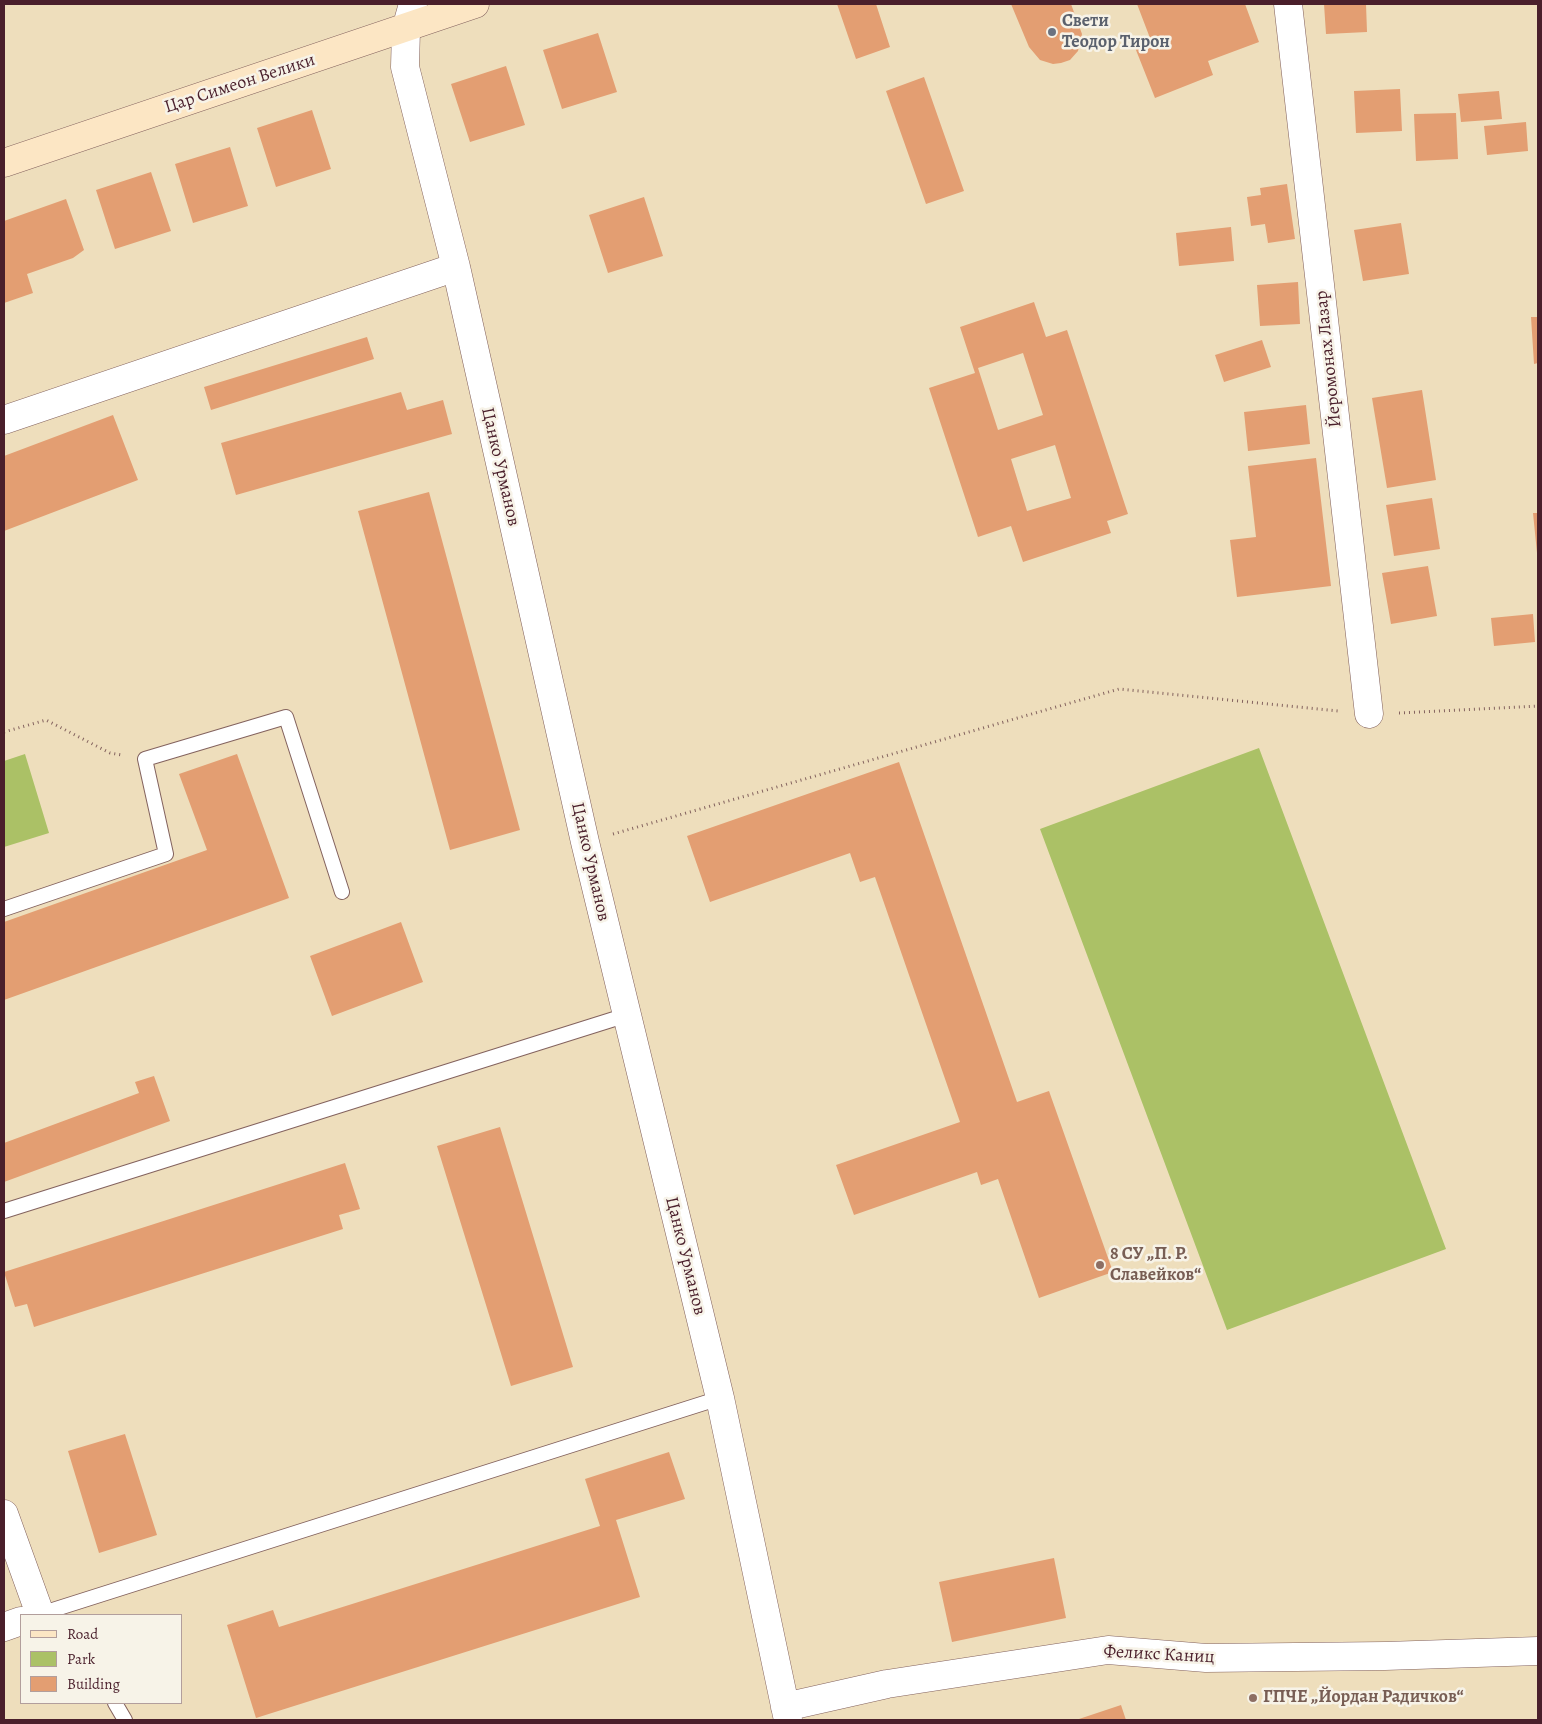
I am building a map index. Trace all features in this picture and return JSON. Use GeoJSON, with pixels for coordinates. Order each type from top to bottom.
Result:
{"type":"FeatureCollection","features":[{"type":"Feature","properties":{"kind":"main road","name":"Цар Симеон Велики"},"geometry":{"type":"LineString","coordinates":[[4,162],[410,16],[475,4]]}},
{"type":"Feature","properties":{"kind":"street","name":"Йеромонах Лазар"},"geometry":{"type":"LineString","coordinates":[[1288,4],[1369,714]]}},
{"type":"Feature","properties":{"kind":"street","name":"Цанко Урманов"},"geometry":{"type":"LineString","coordinates":[[410,16],[405,67],[456,267],[585,842],[720,1398],[786,1714]]}},
{"type":"Feature","properties":{"kind":"street"},"geometry":{"type":"LineString","coordinates":[[4,420],[456,267]]}},
{"type":"Feature","properties":{"kind":"street"},"geometry":{"type":"LineString","coordinates":[[4,1514],[45,1614]]}},
{"type":"Feature","properties":{"kind":"street"},"geometry":{"type":"LineString","coordinates":[[4,1627],[20,1622]]}},
{"type":"Feature","properties":{"kind":"street","name":"Феликс Каниц"},"geometry":{"type":"LineString","coordinates":[[786,1714],[887,1684],[1108,1650],[1206,1658],[1385,1656],[1538,1651]]}},
{"type":"Feature","properties":{"kind":"lane"},"geometry":{"type":"LineString","coordinates":[[4,909],[166,854],[145,759],[286,717],[342,892]]}},
{"type":"Feature","properties":{"kind":"lane"},"geometry":{"type":"LineString","coordinates":[[4,1211],[627,1015]]}},
{"type":"Feature","properties":{"kind":"lane"},"geometry":{"type":"LineString","coordinates":[[48,1614],[720,1398]]}},
{"type":"Feature","properties":{"kind":"lane"},"geometry":{"type":"LineString","coordinates":[[116,1704],[125,1720]]}},
{"type":"Feature","properties":{"kind":"path"},"geometry":{"type":"LineString","coordinates":[[585,842],[1119,689],[1369,714],[1538,706]]}},
{"type":"Feature","properties":{"kind":"path"},"geometry":{"type":"LineString","coordinates":[[4,732],[46,720],[110,753],[145,759]]}},
{"type":"Feature","properties":{"kind":"green space"},"geometry":{"type":"Polygon","coordinates":[[[1259,748],[1446,1249],[1227,1330],[1040,829],[1259,748]]]}},
{"type":"Feature","properties":{"kind":"green space"},"geometry":{"type":"Polygon","coordinates":[[[25,754],[49,833],[4,847],[4,761],[25,754]]]}},
{"type":"Feature","properties":{"kind":"building"},"geometry":{"type":"Polygon","coordinates":[[[837,4],[876,4],[890,47],[856,59],[837,4]]]}},
{"type":"Feature","properties":{"kind":"building","name":"Свети Теодор Тирон"},"geometry":{"type":"Polygon","coordinates":[[[1011,4],[1071,4],[1082,34],[1078,51],[1070,60],[1061,63],[1053,64],[1040,60],[1029,47],[1011,4]]]}},
{"type":"Feature","properties":{"kind":"building"},"geometry":{"type":"Polygon","coordinates":[[[1137,4],[1245,4],[1259,42],[1208,61],[1213,75],[1155,98],[1134,45],[1150,38],[1137,4]]]}},
{"type":"Feature","properties":{"kind":"building"},"geometry":{"type":"Polygon","coordinates":[[[1324,4],[1366,4],[1367,32],[1326,34],[1324,4]]]}},
{"type":"Feature","properties":{"kind":"building"},"geometry":{"type":"Polygon","coordinates":[[[598,33],[617,92],[562,109],[543,50],[598,33]]]}},
{"type":"Feature","properties":{"kind":"building"},"geometry":{"type":"Polygon","coordinates":[[[506,66],[525,125],[470,142],[451,84],[506,66]]]}},
{"type":"Feature","properties":{"kind":"building"},"geometry":{"type":"Polygon","coordinates":[[[924,77],[964,191],[926,204],[886,91],[924,77]]]}},
{"type":"Feature","properties":{"kind":"building"},"geometry":{"type":"Polygon","coordinates":[[[1400,89],[1402,131],[1356,133],[1354,91],[1400,89]]]}},
{"type":"Feature","properties":{"kind":"building"},"geometry":{"type":"Polygon","coordinates":[[[1499,91],[1502,119],[1461,122],[1458,94],[1499,91]]]}},
{"type":"Feature","properties":{"kind":"building"},"geometry":{"type":"Polygon","coordinates":[[[312,110],[331,169],[276,187],[257,128],[312,110]]]}},
{"type":"Feature","properties":{"kind":"building"},"geometry":{"type":"Polygon","coordinates":[[[1456,113],[1458,159],[1416,161],[1414,114],[1456,113]]]}},
{"type":"Feature","properties":{"kind":"building"},"geometry":{"type":"Polygon","coordinates":[[[1526,122],[1528,151],[1487,155],[1484,126],[1526,122]]]}},
{"type":"Feature","properties":{"kind":"building"},"geometry":{"type":"Polygon","coordinates":[[[230,147],[248,206],[193,223],[175,164],[230,147]]]}},
{"type":"Feature","properties":{"kind":"building"},"geometry":{"type":"Polygon","coordinates":[[[151,172],[171,231],[115,249],[96,190],[151,172]]]}},
{"type":"Feature","properties":{"kind":"building"},"geometry":{"type":"Polygon","coordinates":[[[1287,184],[1295,239],[1268,243],[1265,224],[1251,226],[1247,197],[1261,195],[1260,188],[1287,184]]]}},
{"type":"Feature","properties":{"kind":"building"},"geometry":{"type":"Polygon","coordinates":[[[644,197],[663,256],[608,273],[589,215],[644,197]]]}},
{"type":"Feature","properties":{"kind":"building"},"geometry":{"type":"Polygon","coordinates":[[[66,199],[84,250],[73,258],[27,274],[33,293],[4,303],[4,221],[66,199]]]}},
{"type":"Feature","properties":{"kind":"building"},"geometry":{"type":"Polygon","coordinates":[[[1401,223],[1409,274],[1363,281],[1354,230],[1401,223]]]}},
{"type":"Feature","properties":{"kind":"building"},"geometry":{"type":"Polygon","coordinates":[[[1231,227],[1234,261],[1179,266],[1176,233],[1231,227]]]}},
{"type":"Feature","properties":{"kind":"building"},"geometry":{"type":"Polygon","coordinates":[[[1298,282],[1300,324],[1260,326],[1257,285],[1298,282]]]}},
{"type":"Feature","properties":{"kind":"building"},"geometry":{"type":"Polygon","coordinates":[[[1034,302],[1046,337],[1067,330],[1128,514],[1107,521],[1111,533],[1023,562],[1011,526],[978,537],[929,388],[975,373],[960,327],[1034,302]],[[1023,353],[978,368],[998,430],[1043,415],[1023,353]],[[1055,445],[1011,459],[1027,511],[1071,498],[1055,445]]]}},
{"type":"Feature","properties":{"kind":"building"},"geometry":{"type":"Polygon","coordinates":[[[1531,317],[1538,317],[1538,363],[1534,364],[1531,317]]]}},
{"type":"Feature","properties":{"kind":"building"},"geometry":{"type":"Polygon","coordinates":[[[367,337],[374,359],[211,410],[204,387],[367,337]]]}},
{"type":"Feature","properties":{"kind":"building"},"geometry":{"type":"Polygon","coordinates":[[[1262,340],[1271,367],[1224,382],[1215,355],[1262,340]]]}},
{"type":"Feature","properties":{"kind":"building"},"geometry":{"type":"Polygon","coordinates":[[[1422,390],[1436,480],[1387,488],[1372,398],[1422,390]]]}},
{"type":"Feature","properties":{"kind":"building"},"geometry":{"type":"Polygon","coordinates":[[[401,392],[407,410],[443,400],[452,434],[236,495],[221,443],[401,392]]]}},
{"type":"Feature","properties":{"kind":"building"},"geometry":{"type":"Polygon","coordinates":[[[1306,405],[1310,444],[1248,451],[1244,412],[1306,405]]]}},
{"type":"Feature","properties":{"kind":"building"},"geometry":{"type":"Polygon","coordinates":[[[113,415],[138,480],[4,531],[4,456],[113,415]]]}},
{"type":"Feature","properties":{"kind":"building"},"geometry":{"type":"Polygon","coordinates":[[[1316,458],[1331,586],[1237,597],[1230,540],[1256,537],[1248,466],[1316,458]]]}},
{"type":"Feature","properties":{"kind":"building"},"geometry":{"type":"Polygon","coordinates":[[[429,492],[520,830],[450,850],[358,511],[429,492]]]}},
{"type":"Feature","properties":{"kind":"building"},"geometry":{"type":"Polygon","coordinates":[[[1432,498],[1440,549],[1394,556],[1386,505],[1432,498]]]}},
{"type":"Feature","properties":{"kind":"building"},"geometry":{"type":"Polygon","coordinates":[[[1533,513],[1538,513],[1538,553],[1537,553],[1533,513]]]}},
{"type":"Feature","properties":{"kind":"building"},"geometry":{"type":"Polygon","coordinates":[[[1428,566],[1437,616],[1391,624],[1382,573],[1428,566]]]}},
{"type":"Feature","properties":{"kind":"building"},"geometry":{"type":"Polygon","coordinates":[[[1533,614],[1535,642],[1494,646],[1491,618],[1533,614]]]}},
{"type":"Feature","properties":{"kind":"building"},"geometry":{"type":"Polygon","coordinates":[[[237,754],[289,898],[4,1000],[4,922],[207,850],[179,774],[237,754]]]}},
{"type":"Feature","properties":{"kind":"building"},"geometry":{"type":"Polygon","coordinates":[[[899,762],[1017,1102],[1049,1091],[1113,1272],[1039,1298],[998,1179],[981,1185],[977,1172],[854,1215],[836,1165],[960,1122],[875,877],[860,882],[850,853],[710,902],[687,836],[899,762]]]}},
{"type":"Feature","properties":{"kind":"building"},"geometry":{"type":"Polygon","coordinates":[[[401,922],[423,982],[332,1016],[310,956],[401,922]]]}},
{"type":"Feature","properties":{"kind":"building"},"geometry":{"type":"Polygon","coordinates":[[[154,1076],[170,1121],[4,1182],[4,1143],[139,1093],[135,1082],[154,1076]]]}},
{"type":"Feature","properties":{"kind":"building"},"geometry":{"type":"Polygon","coordinates":[[[500,1127],[573,1367],[511,1386],[437,1146],[500,1127]]]}},
{"type":"Feature","properties":{"kind":"building"},"geometry":{"type":"Polygon","coordinates":[[[345,1163],[360,1209],[339,1215],[343,1229],[34,1327],[27,1304],[15,1307],[4,1272],[345,1163]]]}},
{"type":"Feature","properties":{"kind":"building"},"geometry":{"type":"Polygon","coordinates":[[[125,1434],[157,1535],[99,1553],[68,1451],[125,1434]]]}},
{"type":"Feature","properties":{"kind":"building"},"geometry":{"type":"Polygon","coordinates":[[[669,1452],[685,1499],[616,1520],[640,1597],[256,1718],[227,1625],[273,1610],[279,1627],[600,1526],[585,1479],[669,1452]]]}},
{"type":"Feature","properties":{"kind":"building"},"geometry":{"type":"Polygon","coordinates":[[[1054,1558],[1066,1618],[952,1642],[939,1582],[1054,1558]]]}},
{"type":"Feature","properties":{"kind":"building"},"geometry":{"type":"Polygon","coordinates":[[[1121,1705],[1126,1720],[1076,1720],[1121,1705]]]}},
{"type":"Feature","properties":{"kind":"place","name":"Свети Теодор Тирон"},"geometry":{"type":"Point","coordinates":[1052,32]}},
{"type":"Feature","properties":{"kind":"place","name":"8 СУ „П. Р. Славейков“"},"geometry":{"type":"Point","coordinates":[1100,1265]}},
{"type":"Feature","properties":{"kind":"place","name":"ГПЧЕ „Йордан Радичков“"},"geometry":{"type":"Point","coordinates":[1253,1698]}}]}
